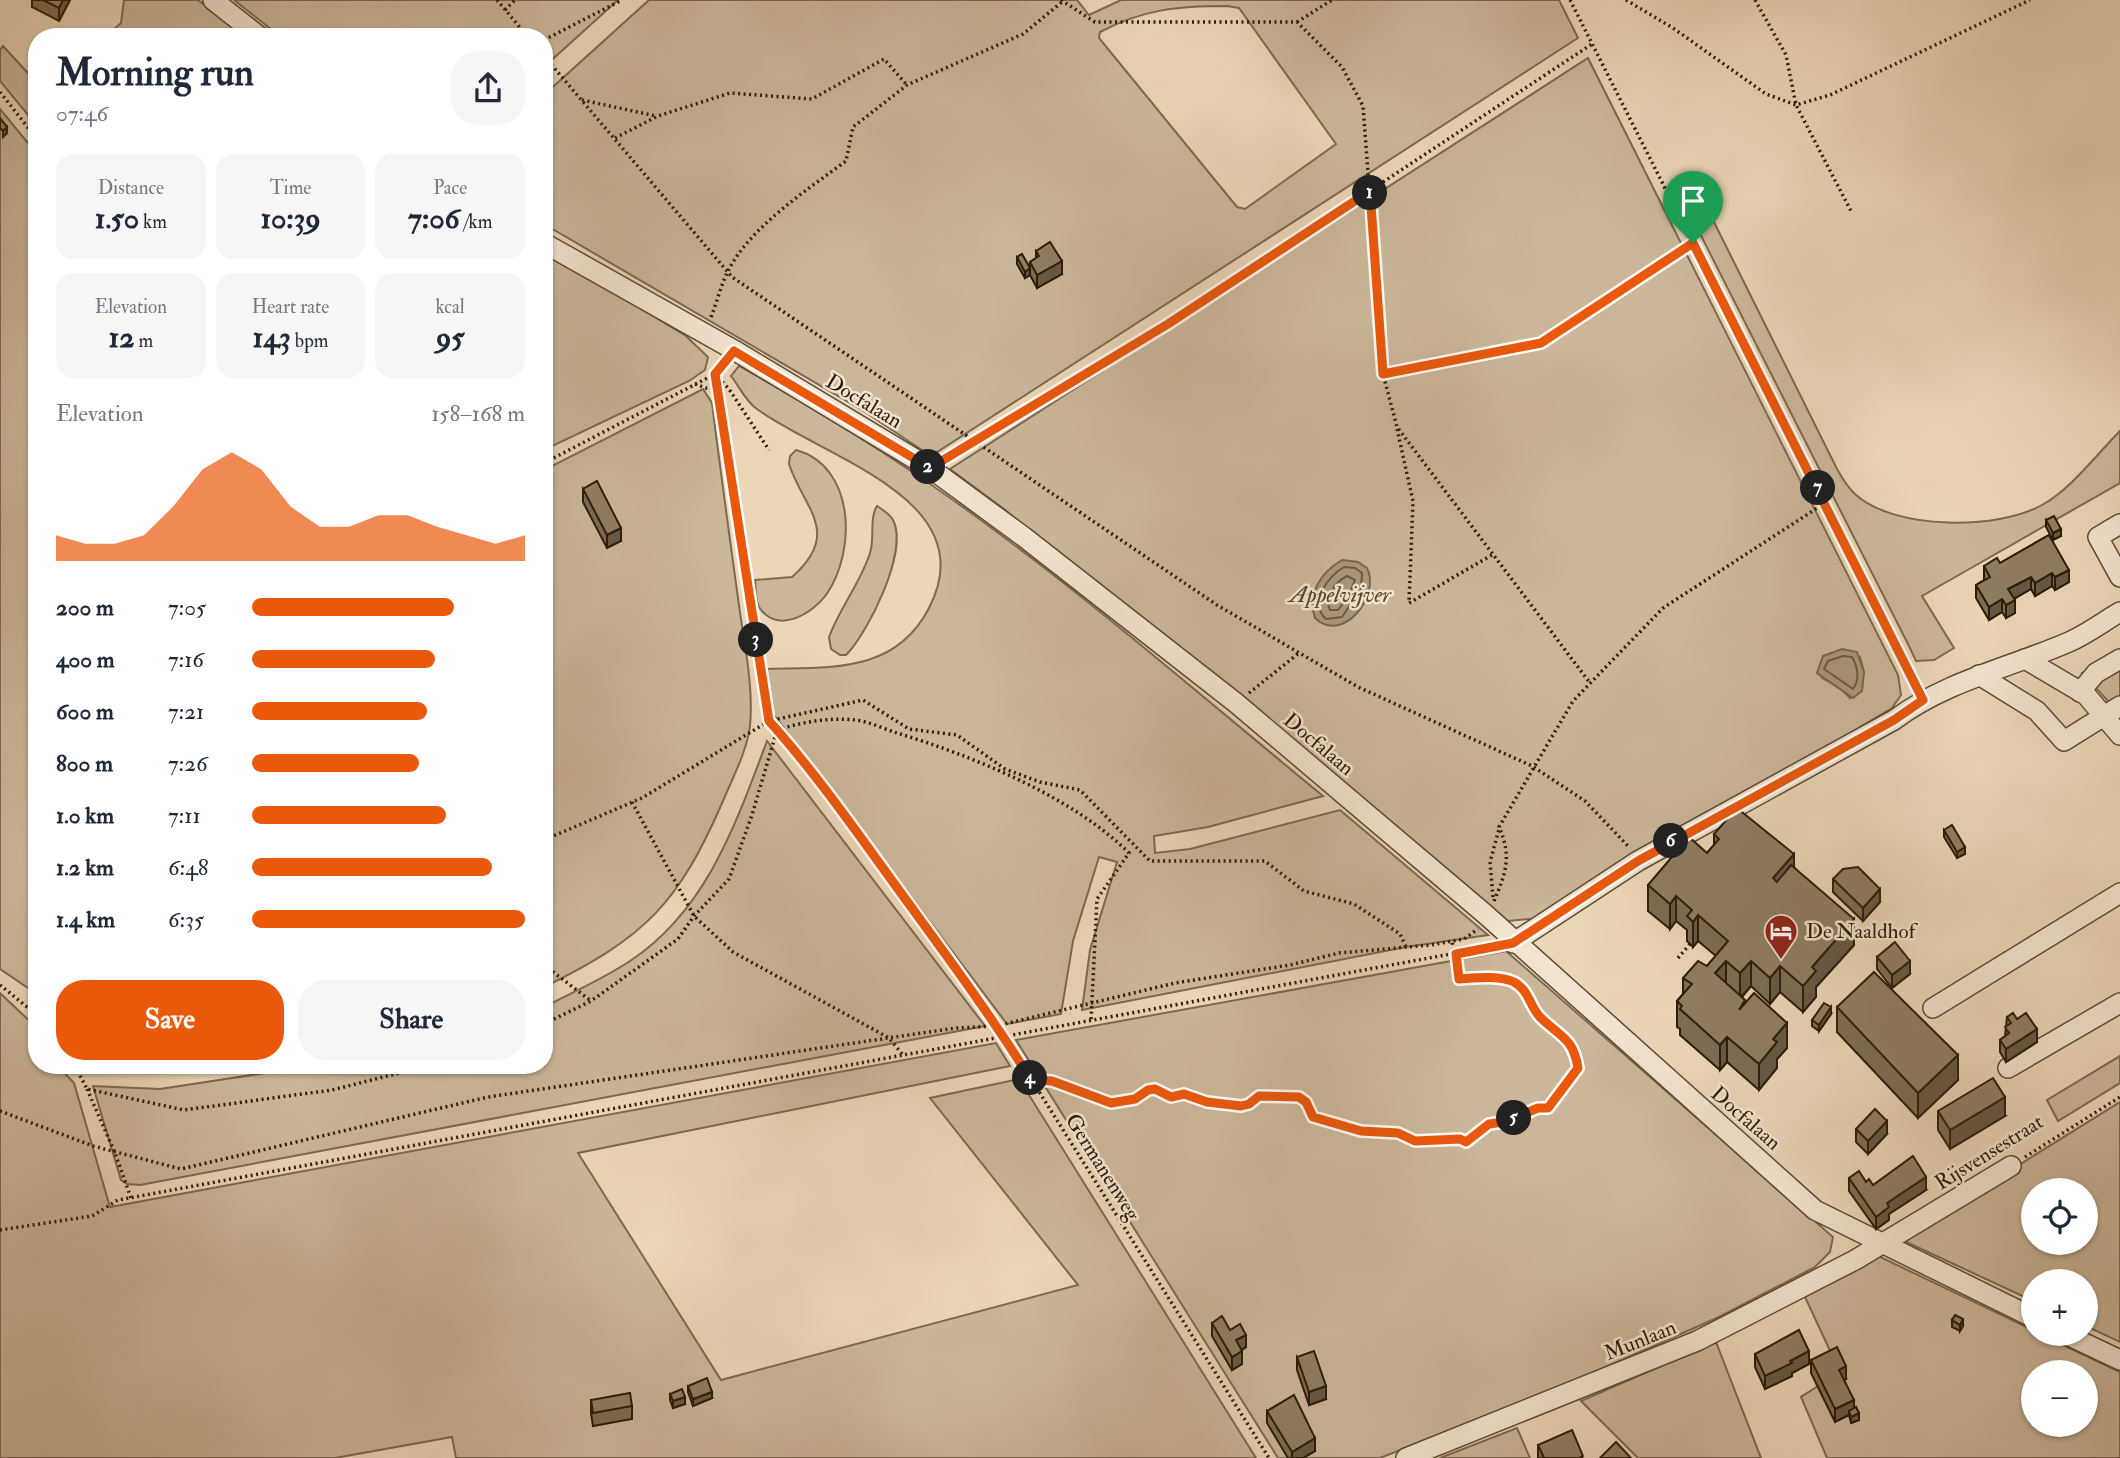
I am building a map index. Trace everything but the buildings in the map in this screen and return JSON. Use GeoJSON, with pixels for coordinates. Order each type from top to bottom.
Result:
{"type":"FeatureCollection","features":[{"type":"Feature","properties":{"kind":"street"},"geometry":{"type":"LineString","coordinates":[[213,0],[249,28]]}},
{"type":"Feature","properties":{"kind":"street","name":"Docfalaan"},"geometry":{"type":"LineString","coordinates":[[553,248],[705,334],[930,468],[1024,537],[1236,703],[1489,910],[1513,943],[1815,1210],[2021,1312]]}},
{"type":"Feature","properties":{"kind":"street"},"geometry":{"type":"LineString","coordinates":[[2120,524],[2098,537],[2120,577]]}},
{"type":"Feature","properties":{"kind":"street"},"geometry":{"type":"LineString","coordinates":[[1513,943],[1638,861],[1894,720],[1923,700],[1959,682],[2071,641],[2120,612]]}},
{"type":"Feature","properties":{"kind":"street"},"geometry":{"type":"LineString","coordinates":[[2025,659],[2112,711],[2120,735]]}},
{"type":"Feature","properties":{"kind":"street"},"geometry":{"type":"LineString","coordinates":[[2080,692],[2095,673],[2120,659]]}},
{"type":"Feature","properties":{"kind":"street"},"geometry":{"type":"LineString","coordinates":[[1979,675],[2038,711],[2064,741],[2112,711]]}},
{"type":"Feature","properties":{"kind":"street"},"geometry":{"type":"LineString","coordinates":[[1933,1008],[2120,892]]}},
{"type":"Feature","properties":{"kind":"street"},"geometry":{"type":"LineString","coordinates":[[2008,1068],[2120,1003]]}},
{"type":"Feature","properties":{"kind":"street","name":"Rijsvensestraat"},"geometry":{"type":"LineString","coordinates":[[1882,1244],[2011,1166]]}},
{"type":"Feature","properties":{"kind":"street","name":"Munlaan"},"geometry":{"type":"LineString","coordinates":[[1406,1458],[1697,1341],[1882,1244]]}},
{"type":"Feature","properties":{"kind":"street"},"geometry":{"type":"LineString","coordinates":[[2090,1346],[2120,1360]]}},
{"type":"Feature","properties":{"kind":"path"},"geometry":{"type":"LineString","coordinates":[[496,0],[520,28]]}},
{"type":"Feature","properties":{"kind":"path"},"geometry":{"type":"LineString","coordinates":[[505,10],[515,0]]}},
{"type":"Feature","properties":{"kind":"path"},"geometry":{"type":"LineString","coordinates":[[553,35],[622,0]]}},
{"type":"Feature","properties":{"kind":"path"},"geometry":{"type":"LineString","coordinates":[[705,334],[728,271],[742,249],[792,202],[846,162],[853,127],[907,85],[1023,34],[1061,1],[1095,22],[1297,22],[1332,0]]}},
{"type":"Feature","properties":{"kind":"path"},"geometry":{"type":"LineString","coordinates":[[1570,0],[1923,700]]}},
{"type":"Feature","properties":{"kind":"path"},"geometry":{"type":"LineString","coordinates":[[1626,0],[1673,28],[1766,94],[1796,105],[1830,95],[2030,0]]}},
{"type":"Feature","properties":{"kind":"path"},"geometry":{"type":"LineString","coordinates":[[1755,0],[1786,55],[1796,105],[1852,214]]}},
{"type":"Feature","properties":{"kind":"path"},"geometry":{"type":"LineString","coordinates":[[1297,22],[1342,67],[1363,106],[1383,374],[1413,501],[1409,603],[1492,555]]}},
{"type":"Feature","properties":{"kind":"path"},"geometry":{"type":"LineString","coordinates":[[930,468],[1168,324],[1592,44]]}},
{"type":"Feature","properties":{"kind":"path"},"geometry":{"type":"LineString","coordinates":[[614,138],[659,116],[730,93],[812,99],[884,59],[907,85]]}},
{"type":"Feature","properties":{"kind":"path"},"geometry":{"type":"LineString","coordinates":[[553,66],[728,271],[1217,605],[1358,687],[1532,766],[1585,801],[1626,842],[1638,861]]}},
{"type":"Feature","properties":{"kind":"path"},"geometry":{"type":"LineString","coordinates":[[0,92],[28,128]]}},
{"type":"Feature","properties":{"kind":"path"},"geometry":{"type":"LineString","coordinates":[[582,100],[659,116]]}},
{"type":"Feature","properties":{"kind":"path"},"geometry":{"type":"LineString","coordinates":[[1383,374],[1541,343],[1693,243]]}},
{"type":"Feature","properties":{"kind":"path"},"geometry":{"type":"LineString","coordinates":[[553,458],[715,374],[734,351]]}},
{"type":"Feature","properties":{"kind":"path"},"geometry":{"type":"LineString","coordinates":[[715,374],[769,721]]}},
{"type":"Feature","properties":{"kind":"path"},"geometry":{"type":"LineString","coordinates":[[715,374],[729,389],[769,450]]}},
{"type":"Feature","properties":{"kind":"path"},"geometry":{"type":"LineString","coordinates":[[695,384],[706,388],[716,387]]}},
{"type":"Feature","properties":{"kind":"path"},"geometry":{"type":"LineString","coordinates":[[1397,427],[1590,683]]}},
{"type":"Feature","properties":{"kind":"path"},"geometry":{"type":"LineString","coordinates":[[1489,910],[1490,862],[1500,827],[1532,766],[1573,701],[1663,608],[1825,503]]}},
{"type":"Feature","properties":{"kind":"path"},"geometry":{"type":"LineString","coordinates":[[1236,703],[1299,653]]}},
{"type":"Feature","properties":{"kind":"path"},"geometry":{"type":"LineString","coordinates":[[553,836],[632,802],[769,721],[863,700],[909,729],[957,735],[1005,769],[1040,782],[1080,790],[1150,861],[1265,861],[1304,891],[1354,904],[1400,934],[1406,947]]}},
{"type":"Feature","properties":{"kind":"path"},"geometry":{"type":"LineString","coordinates":[[553,1020],[591,1001],[678,939],[694,916],[729,879],[752,815],[777,730],[802,722],[857,720],[946,749],[1038,791],[1108,832],[1129,853],[1097,899],[1091,1022]]}},
{"type":"Feature","properties":{"kind":"path","name":"Germanenweg"},"geometry":{"type":"LineString","coordinates":[[769,721],[804,760],[1006,1039],[1269,1458]]}},
{"type":"Feature","properties":{"kind":"path"},"geometry":{"type":"LineString","coordinates":[[632,802],[694,916],[733,952],[889,1038],[904,1056]]}},
{"type":"Feature","properties":{"kind":"path"},"geometry":{"type":"LineString","coordinates":[[0,1111],[115,1153],[181,1169],[488,1097],[956,1028],[996,1026],[1175,983],[1290,965],[1339,953],[1464,939],[1489,910],[1508,868],[1508,845],[1500,827]]}},
{"type":"Feature","properties":{"kind":"path"},"geometry":{"type":"LineString","coordinates":[[1031,1080],[1052,1081],[1111,1103],[1135,1099],[1148,1090],[1155,1089],[1171,1097],[1184,1094],[1207,1102],[1241,1106],[1249,1104],[1259,1096],[1299,1097],[1306,1102],[1313,1117],[1361,1131],[1398,1133],[1415,1141],[1460,1139],[1466,1142],[1489,1124],[1504,1122],[1538,1108],[1548,1108],[1578,1068],[1575,1050],[1566,1038],[1538,1015],[1532,1001],[1518,985],[1496,978],[1459,979],[1452,941]]}},
{"type":"Feature","properties":{"kind":"path"},"geometry":{"type":"LineString","coordinates":[[0,1230],[92,1216],[118,1200],[1006,1039],[1513,943]]}},
{"type":"Feature","properties":{"kind":"path"},"geometry":{"type":"LineString","coordinates":[[1678,958],[1690,944]]}},
{"type":"Feature","properties":{"kind":"path"},"geometry":{"type":"LineString","coordinates":[[553,972],[591,1001]]}},
{"type":"Feature","properties":{"kind":"path"},"geometry":{"type":"LineString","coordinates":[[0,985],[28,1007]]}},
{"type":"Feature","properties":{"kind":"path"},"geometry":{"type":"LineString","coordinates":[[79,1074],[115,1153],[131,1198]]}},
{"type":"Feature","properties":{"kind":"path"},"geometry":{"type":"LineString","coordinates":[[87,1089],[184,1110],[332,1090],[395,1074]]}},
{"type":"Feature","properties":{"kind":"path","name":"Rijsvensestraat"},"geometry":{"type":"LineString","coordinates":[[2011,1166],[2120,1097]]}},
{"type":"Feature","properties":{"kind":"shaded area"},"geometry":{"type":"Polygon","coordinates":[[[124,0],[198,0],[234,28],[115,28],[121,23],[124,0]]]}},
{"type":"Feature","properties":{"kind":"shaded area"},"geometry":{"type":"Polygon","coordinates":[[[234,0],[618,0],[553,59],[553,28],[270,28],[234,0]]]}},
{"type":"Feature","properties":{"kind":"shaded area"},"geometry":{"type":"Polygon","coordinates":[[[649,0],[1077,0],[1089,15],[1121,0],[1559,0],[1578,38],[931,456],[862,410],[553,229],[553,87],[649,0]],[[1209,6],[1162,10],[1132,18],[1100,32],[1099,38],[1237,207],[1245,209],[1336,144],[1239,8],[1209,6]]]}},
{"type":"Feature","properties":{"kind":"shaded area"},"geometry":{"type":"Polygon","coordinates":[[[3,46],[28,73],[28,115],[0,81],[0,50],[3,46]]]}},
{"type":"Feature","properties":{"kind":"shaded area"},"geometry":{"type":"Polygon","coordinates":[[[1588,58],[1898,675],[1901,695],[1892,708],[1540,918],[1508,921],[1004,509],[950,469],[1588,58]],[[1860,657],[1822,678],[1839,687],[1850,698],[1864,672],[1860,657]]]}},
{"type":"Feature","properties":{"kind":"shaded area"},"geometry":{"type":"Polygon","coordinates":[[[0,109],[28,143],[28,988],[0,969],[0,109]]]}},
{"type":"Feature","properties":{"kind":"shaded area"},"geometry":{"type":"Polygon","coordinates":[[[1701,206],[1711,216],[1845,483],[1856,495],[1874,507],[1896,515],[1947,522],[2000,519],[2023,513],[2042,505],[2063,490],[2120,431],[2120,483],[1922,596],[1954,648],[1934,660],[1916,661],[1687,208],[1701,206]]]}},
{"type":"Feature","properties":{"kind":"shaded area"},"geometry":{"type":"Polygon","coordinates":[[[553,255],[686,336],[708,357],[705,370],[689,381],[553,446],[553,255]]]}},
{"type":"Feature","properties":{"kind":"shaded area"},"geometry":{"type":"Polygon","coordinates":[[[739,366],[862,439],[984,522],[1131,637],[1323,796],[1208,827],[1154,836],[1155,853],[1190,849],[1340,810],[1488,935],[1406,947],[1082,1010],[1090,950],[1117,862],[1099,857],[1073,941],[1061,1014],[1007,1024],[771,711],[766,669],[859,663],[898,645],[915,629],[929,608],[941,570],[935,538],[917,510],[888,486],[855,464],[785,427],[753,406],[731,376],[739,366]]]}},
{"type":"Feature","properties":{"kind":"shaded area"},"geometry":{"type":"Polygon","coordinates":[[[703,389],[712,403],[751,710],[746,745],[735,773],[707,837],[673,892],[655,914],[634,933],[609,951],[553,982],[553,465],[703,389]]]}},
{"type":"Feature","properties":{"kind":"shaded area"},"geometry":{"type":"Polygon","coordinates":[[[796,450],[816,459],[830,473],[840,491],[846,534],[843,556],[826,595],[803,615],[784,621],[766,615],[759,607],[755,580],[792,577],[807,561],[815,547],[815,520],[789,464],[790,456],[796,450]]]}},
{"type":"Feature","properties":{"kind":"shaded area"},"geometry":{"type":"Polygon","coordinates":[[[877,506],[893,520],[896,551],[875,611],[855,644],[846,655],[840,655],[831,649],[829,637],[870,553],[873,516],[877,506]]]}},
{"type":"Feature","properties":{"kind":"shaded area"},"geometry":{"type":"Polygon","coordinates":[[[2120,652],[2120,714],[2082,673],[2120,652]]]}},
{"type":"Feature","properties":{"kind":"shaded area"},"geometry":{"type":"Polygon","coordinates":[[[767,741],[985,1026],[140,1185],[127,1184],[121,1180],[93,1086],[160,1089],[258,1074],[553,1074],[553,1003],[630,961],[680,917],[716,863],[767,741]]]}},
{"type":"Feature","properties":{"kind":"shaded area"},"geometry":{"type":"Polygon","coordinates":[[[1506,951],[1833,1237],[1830,1252],[1815,1267],[1719,1317],[1563,1386],[1380,1458],[1278,1458],[1016,1040],[1506,951]]]}},
{"type":"Feature","properties":{"kind":"shaded area"},"geometry":{"type":"Polygon","coordinates":[[[0,993],[28,1019],[28,1074],[66,1074],[74,1083],[110,1207],[996,1043],[1010,1066],[578,1153],[721,1380],[1078,1285],[930,1098],[1019,1079],[1256,1458],[456,1458],[452,1437],[335,1458],[0,1458],[0,993]]]}},
{"type":"Feature","properties":{"kind":"shaded area"},"geometry":{"type":"Polygon","coordinates":[[[2120,1056],[2120,1083],[2058,1121],[2047,1100],[2120,1056]]]}},
{"type":"Feature","properties":{"kind":"shaded area"},"geometry":{"type":"Polygon","coordinates":[[[2120,1102],[2120,1342],[2098,1332],[2098,1269],[2021,1269],[2021,1295],[1900,1239],[2120,1102]]]}},
{"type":"Feature","properties":{"kind":"shaded area"},"geometry":{"type":"Polygon","coordinates":[[[1874,1254],[2021,1324],[2021,1346],[2065,1346],[2095,1360],[2021,1360],[2021,1437],[2098,1437],[2098,1362],[2120,1372],[2120,1458],[1827,1458],[1801,1397],[1840,1372],[1804,1295],[1874,1254]]]}},
{"type":"Feature","properties":{"kind":"shaded area"},"geometry":{"type":"Polygon","coordinates":[[[1716,1342],[1761,1458],[1638,1458],[1581,1401],[1716,1342]]]}},
{"type":"Feature","properties":{"kind":"shaded area"},"geometry":{"type":"Polygon","coordinates":[[[1517,1428],[1530,1458],[1440,1458],[1517,1428]]]}},
{"type":"Feature","properties":{"kind":"water","name":"Appelvijver"},"geometry":{"type":"Polygon","coordinates":[[[1342,560],[1358,562],[1367,568],[1369,591],[1357,613],[1347,621],[1326,625],[1315,618],[1314,593],[1327,571],[1342,560]]]}},
{"type":"Feature","properties":{"kind":"water"},"geometry":{"type":"Polygon","coordinates":[[[1842,649],[1857,652],[1864,672],[1862,691],[1853,698],[1817,673],[1823,656],[1842,649]]]}},
{"type":"Feature","properties":{"kind":"place","name":"De Naaldhof"},"geometry":{"type":"Point","coordinates":[1781,961]}},
{"type":"Feature","properties":{"kind":"route"},"geometry":{"type":"LineString","coordinates":[[1370,191],[1383,374],[1541,343],[1693,243],[1923,700],[1894,720],[1718,814],[1638,861],[1513,943],[1456,954],[1455,966],[1459,979],[1496,978],[1518,985],[1532,1001],[1538,1015],[1566,1038],[1575,1050],[1578,1068],[1548,1108],[1538,1108],[1504,1122],[1489,1124],[1466,1142],[1460,1139],[1415,1141],[1398,1133],[1361,1131],[1313,1117],[1306,1102],[1299,1097],[1294,1099],[1259,1096],[1249,1104],[1241,1106],[1207,1102],[1184,1094],[1171,1097],[1155,1089],[1140,1094],[1135,1099],[1111,1103],[1104,1098],[1056,1085],[1052,1081],[1031,1080],[1006,1039],[902,894],[795,749],[769,721],[715,374],[734,351],[930,468],[1168,324],[1370,191]]}}]}
